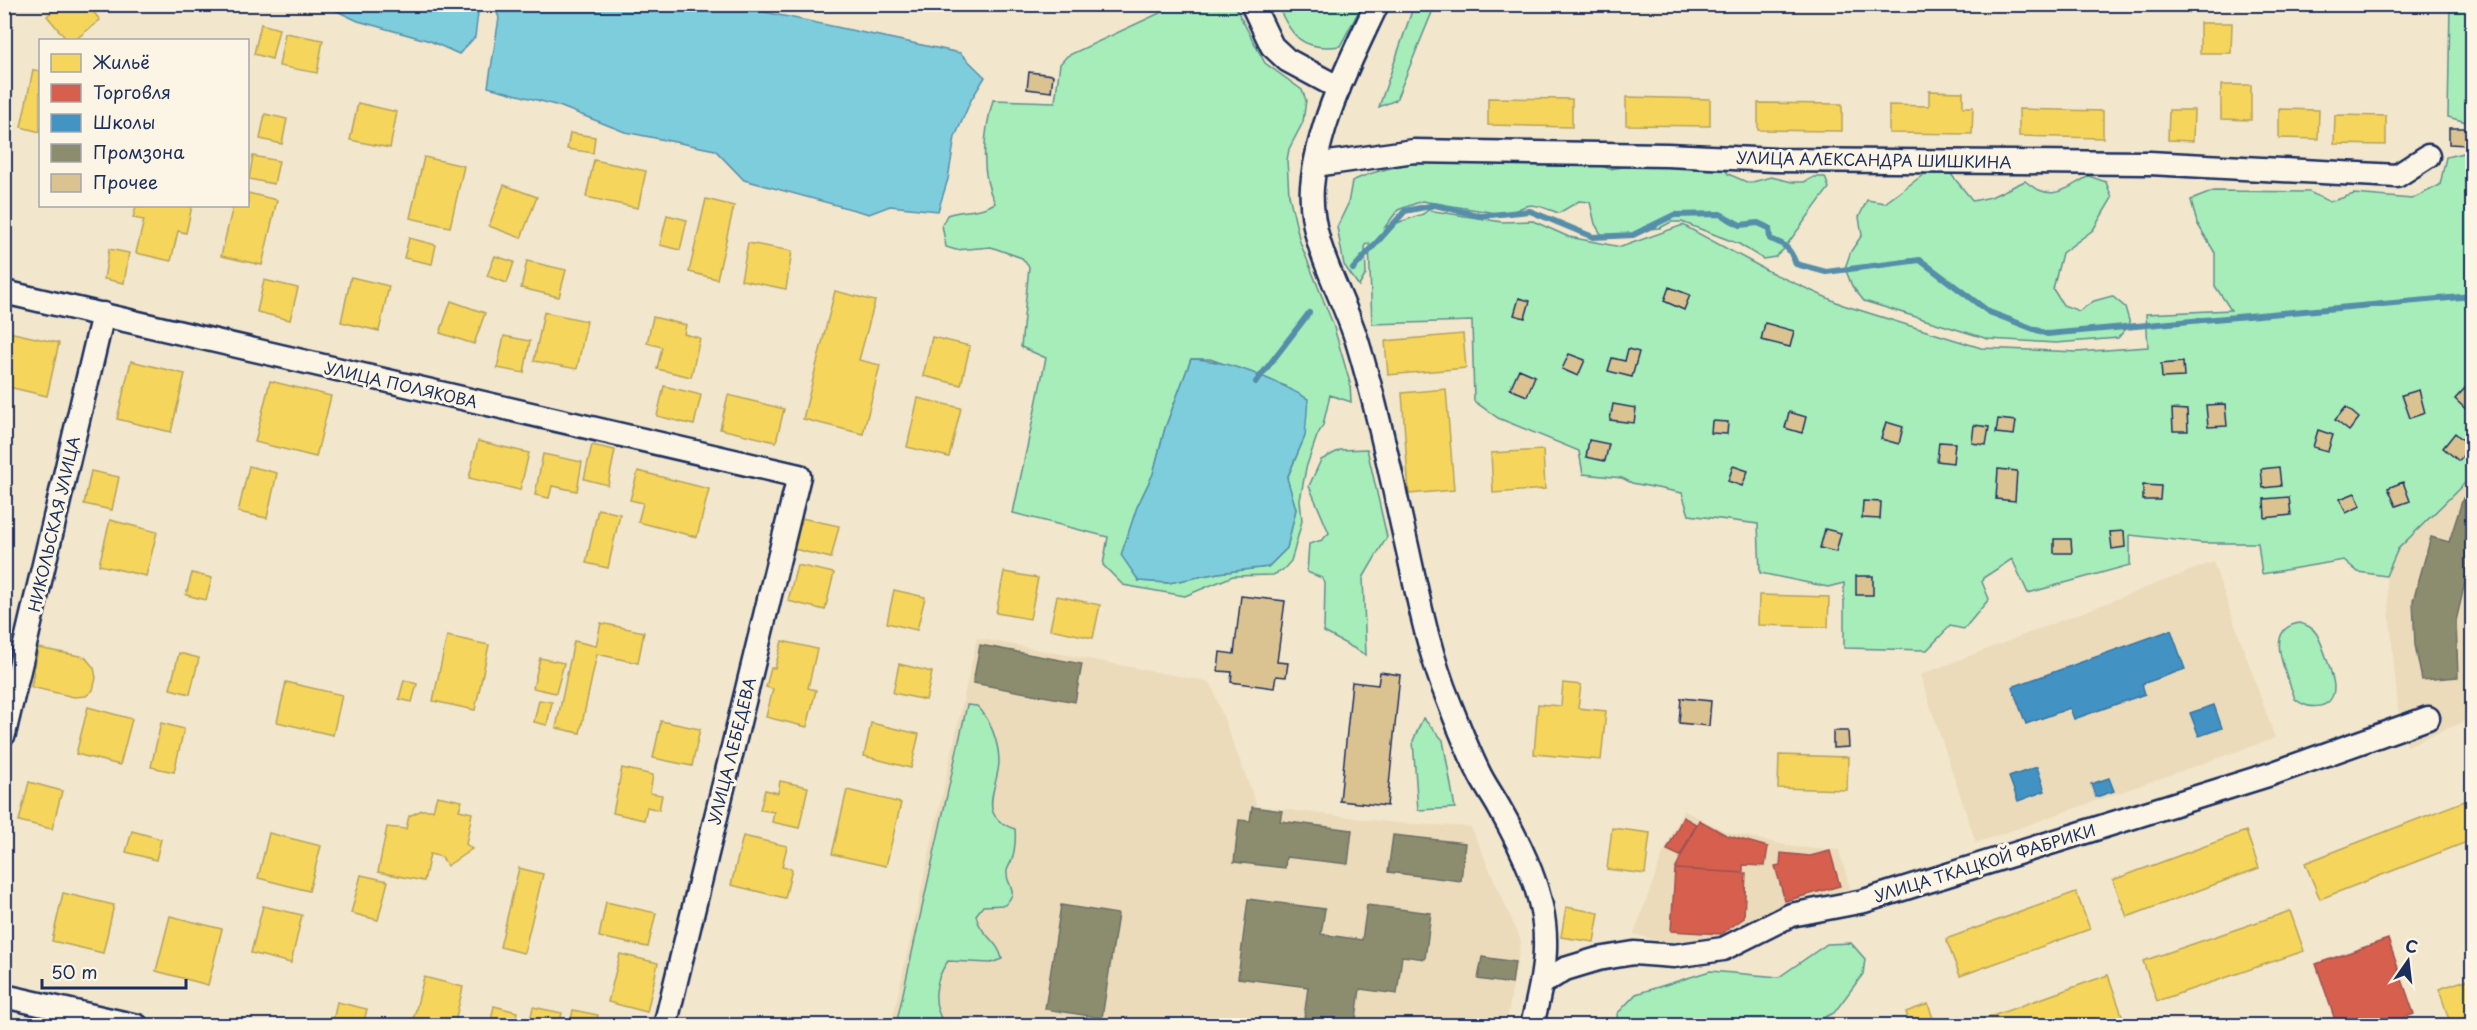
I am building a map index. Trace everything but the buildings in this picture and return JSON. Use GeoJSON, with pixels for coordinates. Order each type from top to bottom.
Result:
{"type":"FeatureCollection","features":[{"type":"Feature","properties":{"kind":"street"},"geometry":{"type":"LineString","coordinates":[[1252,4],[1272,46],[1287,60],[1339,88]]}},
{"type":"Feature","properties":{"kind":"street"},"geometry":{"type":"LineString","coordinates":[[1377,4],[1339,88],[1324,130],[1315,165],[1312,213],[1318,244],[1357,341],[1402,523],[1426,633],[1447,699],[1479,772],[1514,834],[1542,910],[1545,940],[1541,984],[1532,1026]]}},
{"type":"Feature","properties":{"kind":"street","name":"УЛИЦА АЛЕКСАНДРА ШИШКИНА"},"geometry":{"type":"LineString","coordinates":[[1315,165],[1414,151],[1667,155],[1775,160],[2149,163],[2397,176],[2428,156]]}},
{"type":"Feature","properties":{"kind":"street","name":"УЛИЦА ПОЛЯКОВА"},"geometry":{"type":"LineString","coordinates":[[4,292],[799,476]]}},
{"type":"Feature","properties":{"kind":"street","name":"НИКОЛЬСКАЯ УЛИЦА"},"geometry":{"type":"LineString","coordinates":[[4,734],[103,314]]}},
{"type":"Feature","properties":{"kind":"street","name":"УЛИЦА ЛЕБЕДЕВА"},"geometry":{"type":"LineString","coordinates":[[665,1026],[799,476]]}},
{"type":"Feature","properties":{"kind":"street","name":"УЛИЦА ТКАЦКОЙ ФАБРИКИ"},"geometry":{"type":"LineString","coordinates":[[1541,984],[1565,969],[1598,959],[1634,952],[1674,956],[1723,949],[1791,915],[1864,901],[2271,774],[2428,718]]}},
{"type":"Feature","properties":{"kind":"street"},"geometry":{"type":"LineString","coordinates":[[4,996],[137,1026]]}},
{"type":"Feature","properties":{"kind":"shaded area"},"geometry":{"type":"Polygon","coordinates":[[[2472,476],[2472,718],[2407,746],[2398,709],[2386,576],[2398,549],[2472,476]]]}},
{"type":"Feature","properties":{"kind":"shaded area"},"geometry":{"type":"Polygon","coordinates":[[[2213,562],[2275,738],[1976,843],[1920,675],[2213,562]]]}},
{"type":"Feature","properties":{"kind":"shaded area"},"geometry":{"type":"Polygon","coordinates":[[[977,638],[1210,682],[1257,806],[1396,823],[1471,827],[1521,941],[1506,1025],[891,1026],[977,638]]]}},
{"type":"Feature","properties":{"kind":"shaded area"},"geometry":{"type":"Polygon","coordinates":[[[1683,810],[1727,832],[1794,847],[1839,850],[1850,888],[1779,910],[1722,939],[1676,946],[1634,934],[1663,854],[1683,810]]]}},
{"type":"Feature","properties":{"kind":"green space"},"geometry":{"type":"Polygon","coordinates":[[[1177,5],[1234,5],[1265,63],[1302,90],[1306,100],[1303,122],[1289,149],[1287,160],[1289,195],[1300,242],[1333,324],[1350,383],[1351,402],[1330,395],[1323,425],[1306,468],[1300,500],[1302,521],[1291,561],[1283,570],[1273,575],[1233,576],[1185,596],[1123,585],[1103,565],[1108,537],[1013,513],[1046,358],[1021,347],[1029,267],[1022,258],[991,247],[956,250],[946,247],[942,225],[947,215],[983,208],[995,203],[985,166],[985,139],[993,100],[1055,102],[1060,64],[1067,56],[1177,5]],[[1191,359],[1165,428],[1153,474],[1137,507],[1122,555],[1139,581],[1169,583],[1218,573],[1268,567],[1287,548],[1296,509],[1287,479],[1305,436],[1286,386],[1210,359],[1191,359]]]}},
{"type":"Feature","properties":{"kind":"green space"},"geometry":{"type":"Polygon","coordinates":[[[1277,5],[1362,5],[1340,46],[1327,47],[1307,44],[1300,39],[1288,26],[1277,5]]]}},
{"type":"Feature","properties":{"kind":"green space"},"geometry":{"type":"Polygon","coordinates":[[[1414,5],[1435,5],[1396,100],[1379,107],[1414,5]]]}},
{"type":"Feature","properties":{"kind":"green space"},"geometry":{"type":"Polygon","coordinates":[[[2450,5],[2472,5],[2472,127],[2466,122],[2448,117],[2450,5]]]}},
{"type":"Feature","properties":{"kind":"green space"},"geometry":{"type":"Polygon","coordinates":[[[2472,151],[2472,476],[2398,549],[2386,576],[2358,572],[2344,560],[2262,574],[2258,543],[2203,543],[2130,535],[2130,565],[2028,593],[2012,559],[1983,578],[1982,582],[1989,599],[1964,629],[1950,626],[1927,650],[1844,648],[1844,583],[1828,587],[1760,573],[1758,524],[1689,515],[1682,493],[1632,483],[1622,478],[1583,474],[1579,451],[1498,418],[1474,401],[1472,321],[1372,324],[1369,243],[1365,245],[1366,274],[1359,286],[1344,265],[1337,227],[1348,204],[1352,181],[1410,164],[1506,160],[1599,165],[1610,169],[1643,164],[1722,165],[1728,174],[1749,183],[1771,177],[1804,182],[1814,177],[1825,177],[1829,188],[1783,250],[1775,257],[1763,259],[1739,244],[1682,222],[1671,222],[1660,228],[1647,229],[1626,236],[1601,234],[1595,224],[1590,202],[1579,201],[1559,213],[1530,205],[1502,214],[1422,201],[1398,210],[1385,227],[1423,214],[1428,210],[1502,222],[1533,221],[1569,237],[1621,247],[1683,225],[1770,272],[1843,305],[1981,348],[2077,352],[2148,347],[2146,314],[2231,310],[2215,286],[2215,253],[2197,223],[2191,200],[2214,191],[2309,192],[2330,202],[2354,194],[2412,199],[2440,185],[2446,157],[2472,151]]]}},
{"type":"Feature","properties":{"kind":"green space"},"geometry":{"type":"Polygon","coordinates":[[[1931,169],[1950,173],[1973,201],[1991,197],[2025,181],[2034,188],[2050,193],[2064,190],[2089,176],[2106,182],[2112,198],[2093,230],[2062,253],[2053,289],[2063,305],[2079,311],[2094,301],[2112,296],[2125,307],[2130,324],[2118,338],[2056,343],[1988,339],[1864,301],[1852,286],[1845,268],[1851,251],[1862,235],[1859,217],[1867,200],[1885,203],[1931,169]]]}},
{"type":"Feature","properties":{"kind":"green space"},"geometry":{"type":"Polygon","coordinates":[[[1367,449],[1387,537],[1363,578],[1366,655],[1324,632],[1325,583],[1322,578],[1307,572],[1309,544],[1322,540],[1329,533],[1309,486],[1321,460],[1340,450],[1367,449]]]}},
{"type":"Feature","properties":{"kind":"green space"},"geometry":{"type":"Polygon","coordinates":[[[2300,623],[2316,633],[2332,676],[2333,695],[2325,704],[2319,706],[2313,707],[2295,699],[2280,654],[2279,643],[2282,634],[2288,627],[2300,623]]]}},
{"type":"Feature","properties":{"kind":"green space"},"geometry":{"type":"Polygon","coordinates":[[[967,705],[977,706],[982,711],[993,731],[999,762],[992,809],[995,817],[1015,829],[1014,850],[1007,871],[1012,895],[1005,905],[983,906],[976,915],[978,922],[997,947],[1002,959],[991,963],[948,961],[937,984],[936,993],[938,1009],[945,1025],[896,1025],[967,705]]]}},
{"type":"Feature","properties":{"kind":"green space"},"geometry":{"type":"Polygon","coordinates":[[[1423,718],[1443,740],[1455,808],[1418,810],[1413,741],[1423,718]]]}},
{"type":"Feature","properties":{"kind":"green space"},"geometry":{"type":"Polygon","coordinates":[[[1851,943],[1865,959],[1863,974],[1834,1013],[1808,1025],[1618,1025],[1617,1014],[1636,994],[1710,971],[1779,977],[1827,944],[1851,943]]]}},
{"type":"Feature","properties":{"kind":"water"},"geometry":{"type":"Polygon","coordinates":[[[324,5],[479,5],[475,37],[459,54],[430,41],[358,21],[324,5]]]}},
{"type":"Feature","properties":{"kind":"water"},"geometry":{"type":"Polygon","coordinates":[[[494,5],[731,5],[960,53],[985,77],[971,100],[955,137],[948,179],[938,211],[890,206],[869,214],[744,180],[715,150],[625,132],[559,106],[488,87],[499,18],[494,5]]]}},
{"type":"Feature","properties":{"kind":"water"},"geometry":{"type":"Polygon","coordinates":[[[1191,359],[1220,363],[1251,372],[1308,399],[1305,436],[1287,478],[1296,509],[1287,548],[1268,567],[1218,573],[1169,583],[1139,581],[1121,555],[1137,507],[1153,474],[1165,428],[1191,359]]]}},
{"type":"Feature","properties":{"kind":"waterway"},"geometry":{"type":"LineString","coordinates":[[1353,269],[1405,211],[1435,205],[1481,216],[1530,211],[1593,237],[1633,235],[1674,215],[1720,214],[1740,225],[1758,223],[1769,228],[1770,239],[1786,247],[1796,264],[1826,272],[1920,260],[1989,312],[2047,334],[2472,296]]}},
{"type":"Feature","properties":{"kind":"waterway"},"geometry":{"type":"LineString","coordinates":[[1256,382],[1309,313]]}}]}
